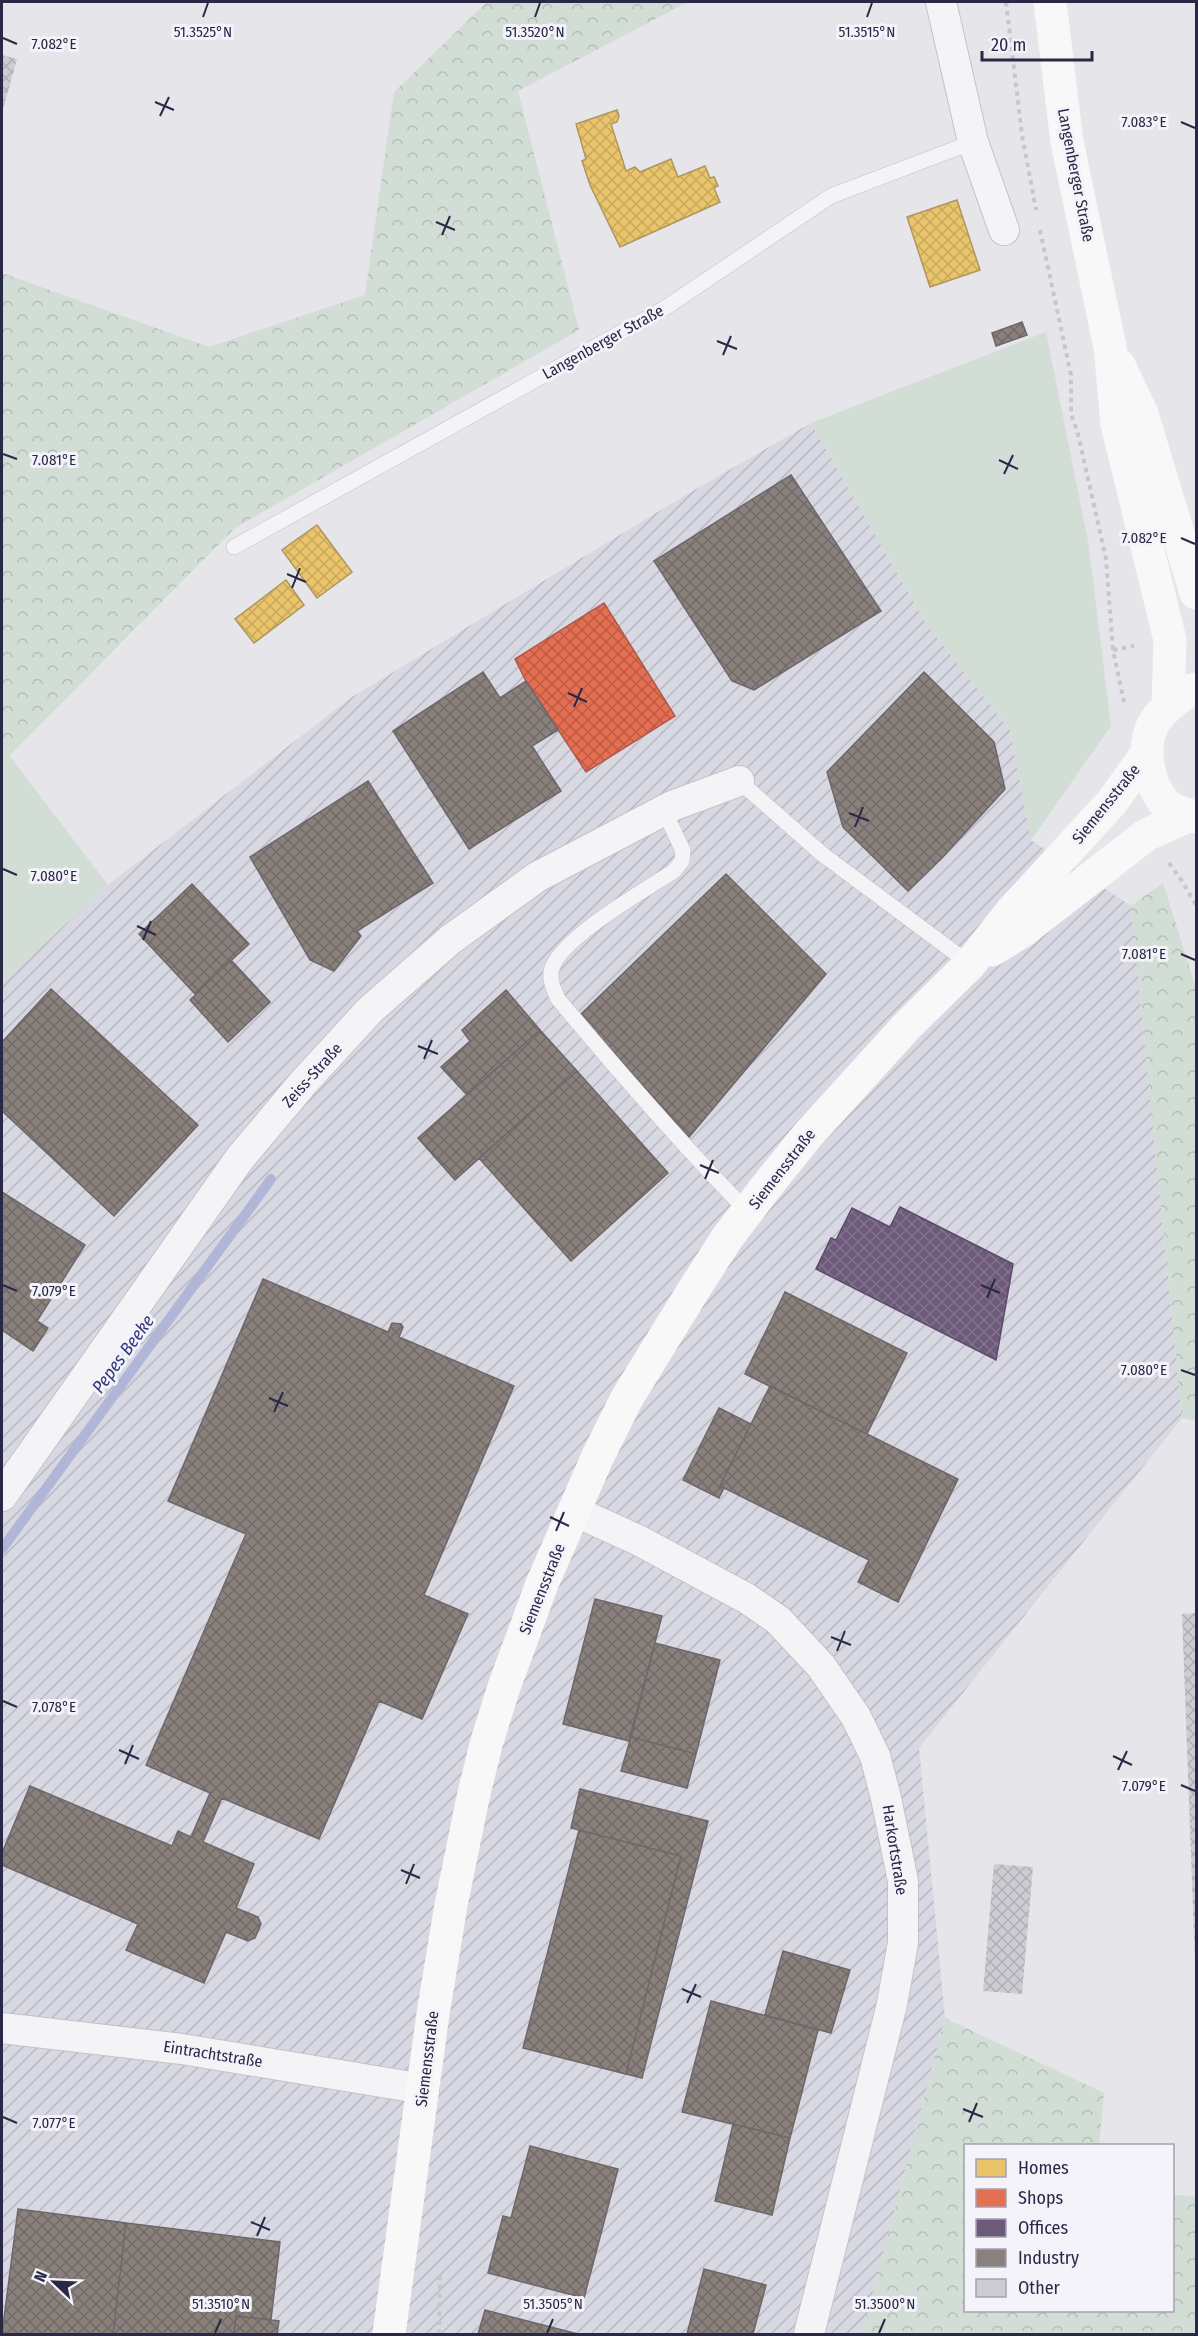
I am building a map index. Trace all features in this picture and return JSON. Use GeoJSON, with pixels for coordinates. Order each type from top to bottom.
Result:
{"type":"FeatureCollection","features":[{"type":"Feature","properties":{"kind":"street"},"geometry":{"type":"LineString","coordinates":[[941,2],[973,142],[1004,230]]}},
{"type":"Feature","properties":{"kind":"street","name":"Langenberger Straße"},"geometry":{"type":"LineString","coordinates":[[1050,2],[1066,142],[1110,346],[1117,424],[1170,640],[1168,706]]}},
{"type":"Feature","properties":{"kind":"street","name":"Langenberger Straße"},"geometry":{"type":"LineString","coordinates":[[1110,346],[1142,414],[1197,593]]}},
{"type":"Feature","properties":{"kind":"street"},"geometry":{"type":"LineString","coordinates":[[1192,816],[1164,803],[1151,778],[1147,753],[1152,727],[1168,706],[1189,690],[1197,689]]}},
{"type":"Feature","properties":{"kind":"street","name":"Siemensstraße"},"geometry":{"type":"LineString","coordinates":[[389,2334],[433,2014],[451,1905],[487,1741],[542,1584],[598,1456],[627,1398],[727,1238],[807,1136],[908,1024],[970,964],[1011,912],[1112,802],[1147,753]]}},
{"type":"Feature","properties":{"kind":"street","name":"Zeiss-Straße"},"geometry":{"type":"LineString","coordinates":[[2,1496],[240,1158],[303,1083],[370,1010],[450,940],[537,877],[664,810],[739,781]]}},
{"type":"Feature","properties":{"kind":"street","name":"Siemensstraße"},"geometry":{"type":"LineString","coordinates":[[970,964],[1024,930],[1146,835],[1192,816]]}},
{"type":"Feature","properties":{"kind":"street","name":"Harkortstraße"},"geometry":{"type":"LineString","coordinates":[[574,1511],[638,1540],[746,1598],[778,1620],[821,1666],[856,1717],[875,1756],[903,1881],[903,1943],[892,2004],[809,2334]]}},
{"type":"Feature","properties":{"kind":"street","name":"Eintrachtstraße"},"geometry":{"type":"LineString","coordinates":[[2,2028],[182,2049],[424,2089]]}},
{"type":"Feature","properties":{"kind":"lane","name":"Langenberger Straße"},"geometry":{"type":"LineString","coordinates":[[234,547],[665,308],[831,196],[973,142]]}},
{"type":"Feature","properties":{"kind":"lane"},"geometry":{"type":"LineString","coordinates":[[739,781],[822,854],[970,964]]}},
{"type":"Feature","properties":{"kind":"lane"},"geometry":{"type":"LineString","coordinates":[[664,810],[683,851],[682,861],[674,871],[593,924],[557,958],[551,972],[552,986],[558,999],[616,1069],[687,1150],[748,1212]]}},
{"type":"Feature","properties":{"kind":"path"},"geometry":{"type":"LineString","coordinates":[[1006,2],[1022,135],[1037,215]]}},
{"type":"Feature","properties":{"kind":"path"},"geometry":{"type":"LineString","coordinates":[[1039,226],[1071,375],[1071,414],[1078,434],[1106,559]]}},
{"type":"Feature","properties":{"kind":"path"},"geometry":{"type":"LineString","coordinates":[[440,2272],[440,2334]]}},
{"type":"Feature","properties":{"kind":"shaded area"},"geometry":{"type":"Polygon","coordinates":[[[811,423],[927,625],[1010,730],[1031,840],[1131,906],[1182,1418],[919,1748],[945,2018],[862,2334],[2,2334],[2,983],[108,885],[352,697],[689,493],[811,423]]]}},
{"type":"Feature","properties":{"kind":"green space"},"geometry":{"type":"Polygon","coordinates":[[[487,2],[688,2],[518,91],[579,330],[235,528],[2,763],[2,273],[209,347],[365,295],[394,92],[487,2]]]}},
{"type":"Feature","properties":{"kind":"green space"},"geometry":{"type":"Polygon","coordinates":[[[1046,332],[1088,541],[1111,726],[1031,840],[1010,730],[927,625],[811,423],[1046,332]]]}},
{"type":"Feature","properties":{"kind":"green space"},"geometry":{"type":"Polygon","coordinates":[[[9,755],[108,885],[2,983],[2,763],[9,755]]]}},
{"type":"Feature","properties":{"kind":"green space"},"geometry":{"type":"Polygon","coordinates":[[[1163,883],[1196,988],[1196,1421],[1182,1418],[1131,906],[1163,883]]]}},
{"type":"Feature","properties":{"kind":"green space"},"geometry":{"type":"Polygon","coordinates":[[[945,2018],[1104,2093],[1099,2144],[964,2144],[964,2312],[1174,2312],[1174,2195],[1196,2196],[1196,2334],[862,2334],[945,2018]]]}},
{"type":"Feature","properties":{"kind":"building: Homes"},"geometry":{"type":"Polygon","coordinates":[[[617,110],[619,116],[617,122],[611,124],[626,171],[635,167],[640,172],[671,159],[678,177],[705,166],[710,178],[714,177],[718,186],[714,188],[720,202],[620,247],[590,185],[582,161],[586,159],[576,124],[617,110]]]}},
{"type":"Feature","properties":{"kind":"building: Homes"},"geometry":{"type":"Polygon","coordinates":[[[957,200],[980,270],[930,287],[907,217],[957,200]]]}},
{"type":"Feature","properties":{"kind":"building: Homes"},"geometry":{"type":"Polygon","coordinates":[[[317,525],[352,572],[317,598],[282,550],[317,525]]]}},
{"type":"Feature","properties":{"kind":"building: Homes"},"geometry":{"type":"Polygon","coordinates":[[[286,580],[304,605],[254,643],[235,619],[286,580]]]}},
{"type":"Feature","properties":{"kind":"building: Shops"},"geometry":{"type":"Polygon","coordinates":[[[604,603],[675,716],[586,772],[526,681],[515,659],[604,603]]]}},
{"type":"Feature","properties":{"kind":"building: Offices"},"geometry":{"type":"Polygon","coordinates":[[[900,1207],[1013,1264],[996,1360],[816,1269],[831,1238],[836,1240],[852,1208],[890,1227],[900,1207]]]}},
{"type":"Feature","properties":{"kind":"building: Industry"},"geometry":{"type":"Polygon","coordinates":[[[1022,322],[1027,335],[996,346],[992,333],[1022,322]]]}},
{"type":"Feature","properties":{"kind":"building: Industry"},"geometry":{"type":"Polygon","coordinates":[[[791,475],[881,611],[754,690],[732,681],[654,561],[791,475]]]}},
{"type":"Feature","properties":{"kind":"building: Industry"},"geometry":{"type":"Polygon","coordinates":[[[483,672],[500,698],[526,681],[558,730],[532,746],[561,791],[469,849],[393,731],[483,672]]]}},
{"type":"Feature","properties":{"kind":"building: Industry"},"geometry":{"type":"Polygon","coordinates":[[[924,672],[994,742],[1005,789],[942,858],[908,891],[843,827],[827,772],[924,672]]]}},
{"type":"Feature","properties":{"kind":"building: Industry"},"geometry":{"type":"Polygon","coordinates":[[[368,781],[433,883],[357,931],[361,936],[334,971],[310,960],[250,857],[368,781]]]}},
{"type":"Feature","properties":{"kind":"building: Industry"},"geometry":{"type":"Polygon","coordinates":[[[726,874],[826,974],[689,1137],[580,1015],[726,874]]]}},
{"type":"Feature","properties":{"kind":"building: Industry"},"geometry":{"type":"Polygon","coordinates":[[[192,884],[249,944],[195,994],[139,934],[192,884]]]}},
{"type":"Feature","properties":{"kind":"building: Industry"},"geometry":{"type":"Polygon","coordinates":[[[231,960],[270,1002],[228,1042],[190,1000],[231,960]]]}},
{"type":"Feature","properties":{"kind":"building: Industry"},"geometry":{"type":"Polygon","coordinates":[[[51,989],[198,1125],[114,1216],[2,1111],[2,1042],[51,989]]]}},
{"type":"Feature","properties":{"kind":"building: Industry"},"geometry":{"type":"Polygon","coordinates":[[[506,990],[540,1030],[467,1095],[441,1067],[470,1041],[462,1030],[506,990]]]}},
{"type":"Feature","properties":{"kind":"building: Industry"},"geometry":{"type":"Polygon","coordinates":[[[540,1030],[577,1071],[455,1180],[418,1138],[540,1030]]]}},
{"type":"Feature","properties":{"kind":"building: Industry"},"geometry":{"type":"Polygon","coordinates":[[[577,1071],[668,1173],[571,1261],[479,1158],[577,1071]]]}},
{"type":"Feature","properties":{"kind":"building: Industry"},"geometry":{"type":"Polygon","coordinates":[[[2,1192],[85,1245],[37,1321],[48,1328],[33,1351],[2,1330],[2,1192]]]}},
{"type":"Feature","properties":{"kind":"building: Industry"},"geometry":{"type":"Polygon","coordinates":[[[263,1279],[388,1332],[392,1323],[401,1324],[403,1327],[399,1337],[514,1386],[424,1595],[468,1614],[422,1719],[379,1701],[319,1839],[222,1798],[203,1842],[254,1864],[236,1908],[258,1917],[261,1924],[255,1938],[248,1941],[226,1932],[204,1983],[126,1950],[138,1924],[2,1865],[2,1853],[30,1786],[172,1846],[178,1831],[191,1837],[210,1793],[146,1765],[246,1534],[168,1501],[263,1279]]]}},
{"type":"Feature","properties":{"kind":"building: Industry"},"geometry":{"type":"Polygon","coordinates":[[[785,1292],[907,1353],[867,1434],[745,1374],[785,1292]]]}},
{"type":"Feature","properties":{"kind":"building: Industry"},"geometry":{"type":"Polygon","coordinates":[[[770,1386],[958,1479],[898,1602],[858,1582],[869,1560],[720,1486],[770,1386]]]}},
{"type":"Feature","properties":{"kind":"building: Industry"},"geometry":{"type":"Polygon","coordinates":[[[719,1408],[751,1424],[720,1486],[724,1488],[719,1498],[683,1480],[719,1408]]]}},
{"type":"Feature","properties":{"kind":"building: Industry"},"geometry":{"type":"Polygon","coordinates":[[[595,1599],[662,1616],[629,1741],[563,1724],[595,1599]]]}},
{"type":"Feature","properties":{"kind":"building: Industry"},"geometry":{"type":"Polygon","coordinates":[[[655,1643],[720,1660],[696,1754],[631,1737],[655,1643]]]}},
{"type":"Feature","properties":{"kind":"building: Industry"},"geometry":{"type":"Polygon","coordinates":[[[631,1737],[696,1754],[687,1788],[621,1771],[631,1737]]]}},
{"type":"Feature","properties":{"kind":"building: Industry"},"geometry":{"type":"Polygon","coordinates":[[[580,1789],[708,1821],[642,2078],[626,2074],[681,1856],[571,1828],[580,1789]]]}},
{"type":"Feature","properties":{"kind":"building: Industry"},"geometry":{"type":"Polygon","coordinates":[[[579,1830],[681,1856],[626,2074],[523,2048],[579,1830]]]}},
{"type":"Feature","properties":{"kind":"building: Industry"},"geometry":{"type":"Polygon","coordinates":[[[783,1951],[850,1970],[831,2033],[765,2015],[783,1951]]]}},
{"type":"Feature","properties":{"kind":"building: Industry"},"geometry":{"type":"Polygon","coordinates":[[[711,2001],[818,2030],[790,2138],[682,2112],[711,2001]]]}},
{"type":"Feature","properties":{"kind":"building: Industry"},"geometry":{"type":"Polygon","coordinates":[[[733,2124],[790,2138],[772,2215],[715,2201],[733,2124]]]}},
{"type":"Feature","properties":{"kind":"building: Industry"},"geometry":{"type":"Polygon","coordinates":[[[530,2146],[618,2169],[584,2298],[488,2273],[503,2216],[511,2218],[530,2146]]]}},
{"type":"Feature","properties":{"kind":"building: Industry"},"geometry":{"type":"Polygon","coordinates":[[[18,2209],[126,2223],[113,2334],[2,2334],[18,2209]]]}},
{"type":"Feature","properties":{"kind":"building: Industry"},"geometry":{"type":"Polygon","coordinates":[[[126,2223],[280,2242],[271,2320],[236,2316],[234,2334],[113,2334],[126,2223]]]}},
{"type":"Feature","properties":{"kind":"building: Industry"},"geometry":{"type":"Polygon","coordinates":[[[704,2269],[766,2285],[753,2334],[687,2334],[704,2269]]]}},
{"type":"Feature","properties":{"kind":"building: Industry"},"geometry":{"type":"Polygon","coordinates":[[[485,2310],[578,2334],[478,2334],[485,2310]]]}},
{"type":"Feature","properties":{"kind":"building: Industry"},"geometry":{"type":"Polygon","coordinates":[[[236,2316],[279,2321],[277,2334],[234,2334],[236,2316]]]}},
{"type":"Feature","properties":{"kind":"building: Other"},"geometry":{"type":"Polygon","coordinates":[[[2,55],[17,59],[2,113],[2,55]]]}},
{"type":"Feature","properties":{"kind":"building: Other"},"geometry":{"type":"Polygon","coordinates":[[[1196,1613],[1196,1963],[1195,1963],[1182,1614],[1196,1613]]]}},
{"type":"Feature","properties":{"kind":"building: Other"},"geometry":{"type":"Polygon","coordinates":[[[994,1864],[1033,1867],[1022,1994],[983,1991],[994,1864]]]}},
{"type":"Feature","properties":{"kind":"waterway","name":"Pepes Beeke"},"geometry":{"type":"LineString","coordinates":[[2,1549],[271,1179]]}}]}
